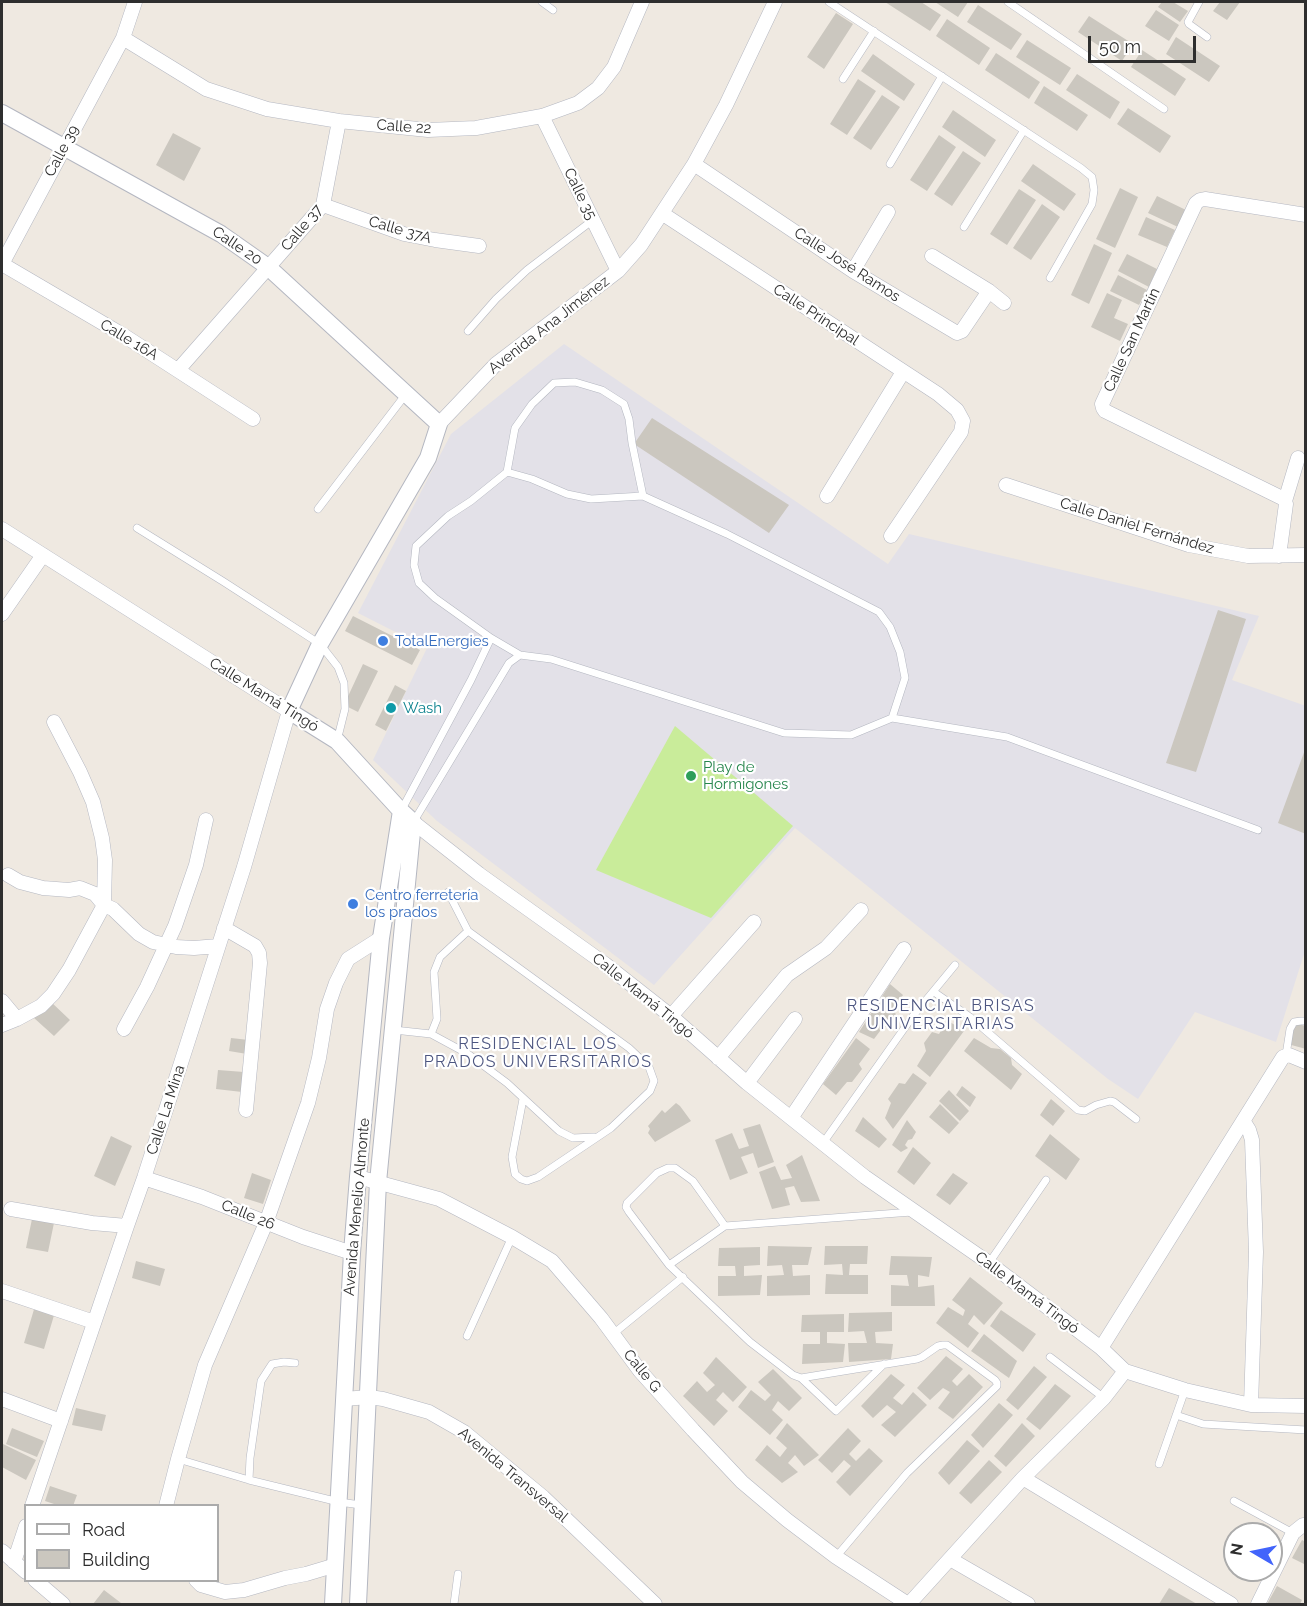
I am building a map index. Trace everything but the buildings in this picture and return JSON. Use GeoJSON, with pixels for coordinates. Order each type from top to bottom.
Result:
{"type":"FeatureCollection","features":[{"type":"Feature","properties":{"kind":"street","name":"Calle 39"},"geometry":{"type":"LineString","coordinates":[[2,264],[123,38],[135,2]]}},
{"type":"Feature","properties":{"kind":"street","name":"Calle 22"},"geometry":{"type":"LineString","coordinates":[[123,38],[206,89],[267,109],[339,121],[428,130],[476,128],[542,116],[578,103],[598,88],[614,67],[642,2]]}},
{"type":"Feature","properties":{"kind":"street","name":"Avenida Ana Jiménez"},"geometry":{"type":"LineString","coordinates":[[289,711],[320,644],[428,458],[439,424],[496,364],[618,271],[641,245],[694,164],[726,105],[775,2]]}},
{"type":"Feature","properties":{"kind":"street","name":"Calle 20"},"geometry":{"type":"LineString","coordinates":[[2,113],[221,234],[268,267],[439,424]]}},
{"type":"Feature","properties":{"kind":"street","name":"Calle 35"},"geometry":{"type":"LineString","coordinates":[[542,116],[618,271]]}},
{"type":"Feature","properties":{"kind":"street","name":"Calle 37"},"geometry":{"type":"LineString","coordinates":[[178,370],[323,205],[339,121]]}},
{"type":"Feature","properties":{"kind":"street","name":"Calle José Ramos"},"geometry":{"type":"LineString","coordinates":[[694,164],[853,271],[957,333],[962,331],[989,291]]}},
{"type":"Feature","properties":{"kind":"street","name":"Calle San Martín"},"geometry":{"type":"LineString","coordinates":[[1286,501],[1105,411],[1102,404],[1196,203],[1205,199],[1305,215]]}},
{"type":"Feature","properties":{"kind":"street","name":"Calle 37A"},"geometry":{"type":"LineString","coordinates":[[323,205],[404,234],[478,246]]}},
{"type":"Feature","properties":{"kind":"street"},"geometry":{"type":"LineString","coordinates":[[853,271],[888,212]]}},
{"type":"Feature","properties":{"kind":"street","name":"Calle Principal"},"geometry":{"type":"LineString","coordinates":[[663,214],[938,394],[957,410],[963,422],[961,432],[891,536]]}},
{"type":"Feature","properties":{"kind":"street"},"geometry":{"type":"LineString","coordinates":[[932,256],[989,291],[1004,303]]}},
{"type":"Feature","properties":{"kind":"street","name":"Calle 16A"},"geometry":{"type":"LineString","coordinates":[[2,264],[123,335],[253,419]]}},
{"type":"Feature","properties":{"kind":"street"},"geometry":{"type":"LineString","coordinates":[[827,496],[903,372]]}},
{"type":"Feature","properties":{"kind":"street"},"geometry":{"type":"LineString","coordinates":[[1279,556],[1286,501],[1298,458]]}},
{"type":"Feature","properties":{"kind":"street","name":"Calle Daniel Fernández"},"geometry":{"type":"LineString","coordinates":[[1006,485],[1189,545],[1248,556],[1305,555]]}},
{"type":"Feature","properties":{"kind":"street","name":"Calle Mamá Tingó"},"geometry":{"type":"LineString","coordinates":[[2,529],[337,741],[413,822],[479,874],[604,964],[671,1016],[747,1083],[865,1177],[989,1263],[1101,1348],[1125,1371],[1185,1390],[1251,1405],[1305,1406]]}},
{"type":"Feature","properties":{"kind":"street"},"geometry":{"type":"LineString","coordinates":[[2,614],[43,555]]}},
{"type":"Feature","properties":{"kind":"street","name":"Calle La Mina"},"geometry":{"type":"LineString","coordinates":[[33,1504],[144,1178],[244,867],[289,711]]}},
{"type":"Feature","properties":{"kind":"street"},"geometry":{"type":"LineString","coordinates":[[2,1026],[41,1006],[53,994],[69,970],[104,905],[105,860],[93,802],[54,722]]}},
{"type":"Feature","properties":{"kind":"street","name":"Avenida Menelio Almonte"},"geometry":{"type":"LineString","coordinates":[[333,1605],[358,1177],[381,938],[401,811]]}},
{"type":"Feature","properties":{"kind":"street"},"geometry":{"type":"LineString","coordinates":[[124,1029],[147,987],[175,926],[196,866],[206,819]]}},
{"type":"Feature","properties":{"kind":"street","name":"Avenida Menelio Almonte"},"geometry":{"type":"LineString","coordinates":[[358,1605],[378,1182],[413,822]]}},
{"type":"Feature","properties":{"kind":"street"},"geometry":{"type":"LineString","coordinates":[[8,875],[20,882],[42,888],[69,890],[80,888],[94,894],[104,905],[153,942],[194,948],[218,945]]}},
{"type":"Feature","properties":{"kind":"street"},"geometry":{"type":"LineString","coordinates":[[718,1058],[787,975],[826,948],[861,910]]}},
{"type":"Feature","properties":{"kind":"street"},"geometry":{"type":"LineString","coordinates":[[671,1016],[754,922]]}},
{"type":"Feature","properties":{"kind":"street"},"geometry":{"type":"LineString","coordinates":[[224,928],[255,946],[259,953],[260,963],[246,1110]]}},
{"type":"Feature","properties":{"kind":"street"},"geometry":{"type":"LineString","coordinates":[[166,1504],[177,1459],[205,1365],[266,1223],[308,1103],[319,1058],[327,1008],[336,983],[348,959],[381,938]]}},
{"type":"Feature","properties":{"kind":"street"},"geometry":{"type":"LineString","coordinates":[[791,1118],[904,949]]}},
{"type":"Feature","properties":{"kind":"street"},"geometry":{"type":"LineString","coordinates":[[2,1001],[17,1019]]}},
{"type":"Feature","properties":{"kind":"street"},"geometry":{"type":"LineString","coordinates":[[747,1083],[795,1019]]}},
{"type":"Feature","properties":{"kind":"street"},"geometry":{"type":"LineString","coordinates":[[1101,1348],[1283,1057],[1299,1059]]}},
{"type":"Feature","properties":{"kind":"street"},"geometry":{"type":"LineString","coordinates":[[1244,1122],[1252,1140],[1256,1252],[1251,1405]]}},
{"type":"Feature","properties":{"kind":"street","name":"Calle G"},"geometry":{"type":"LineString","coordinates":[[358,1177],[439,1199],[552,1261],[601,1318],[640,1371],[742,1482],[836,1557],[909,1605]]}},
{"type":"Feature","properties":{"kind":"street","name":"Calle 26"},"geometry":{"type":"LineString","coordinates":[[144,1178],[202,1197],[266,1223],[352,1253]]}},
{"type":"Feature","properties":{"kind":"street"},"geometry":{"type":"LineString","coordinates":[[11,1209],[92,1223],[127,1226]]}},
{"type":"Feature","properties":{"kind":"street"},"geometry":{"type":"LineString","coordinates":[[2,1291],[94,1322]]}},
{"type":"Feature","properties":{"kind":"street"},"geometry":{"type":"LineString","coordinates":[[909,1605],[1023,1478],[1104,1398],[1125,1371]]}},
{"type":"Feature","properties":{"kind":"street","name":"Avenida Transversal"},"geometry":{"type":"LineString","coordinates":[[344,1399],[369,1397],[382,1399],[429,1412],[464,1432],[543,1497],[655,1605]]}},
{"type":"Feature","properties":{"kind":"street"},"geometry":{"type":"LineString","coordinates":[[2,1399],[61,1420]]}},
{"type":"Feature","properties":{"kind":"street"},"geometry":{"type":"LineString","coordinates":[[1023,1478],[1231,1605]]}},
{"type":"Feature","properties":{"kind":"street"},"geometry":{"type":"LineString","coordinates":[[1258,1605],[1300,1528]]}},
{"type":"Feature","properties":{"kind":"street"},"geometry":{"type":"LineString","coordinates":[[14,1562],[24,1532]]}},
{"type":"Feature","properties":{"kind":"street"},"geometry":{"type":"LineString","coordinates":[[2,1551],[24,1570]]}},
{"type":"Feature","properties":{"kind":"street"},"geometry":{"type":"LineString","coordinates":[[950,1559],[1028,1605]]}},
{"type":"Feature","properties":{"kind":"street"},"geometry":{"type":"LineString","coordinates":[[198,1582],[225,1592],[244,1590],[336,1565]]}},
{"type":"Feature","properties":{"kind":"street"},"geometry":{"type":"LineString","coordinates":[[36,1582],[63,1605]]}},
{"type":"Feature","properties":{"kind":"lane"},"geometry":{"type":"LineString","coordinates":[[542,2],[553,10]]}},
{"type":"Feature","properties":{"kind":"lane"},"geometry":{"type":"LineString","coordinates":[[829,2],[1092,177],[1094,189],[1092,204],[1050,278]]}},
{"type":"Feature","properties":{"kind":"lane"},"geometry":{"type":"LineString","coordinates":[[1008,2],[1164,109]]}},
{"type":"Feature","properties":{"kind":"lane"},"geometry":{"type":"LineString","coordinates":[[1199,2],[1188,22],[1208,37]]}},
{"type":"Feature","properties":{"kind":"lane"},"geometry":{"type":"LineString","coordinates":[[843,79],[874,31]]}},
{"type":"Feature","properties":{"kind":"lane"},"geometry":{"type":"LineString","coordinates":[[890,164],[942,76]]}},
{"type":"Feature","properties":{"kind":"lane"},"geometry":{"type":"LineString","coordinates":[[964,227],[1024,130]]}},
{"type":"Feature","properties":{"kind":"lane"},"geometry":{"type":"LineString","coordinates":[[468,331],[496,299],[527,270],[593,220]]}},
{"type":"Feature","properties":{"kind":"lane"},"geometry":{"type":"LineString","coordinates":[[643,496],[629,419],[624,404],[602,390],[575,382],[554,383],[532,404],[515,428],[507,472],[448,516],[416,546],[414,565],[419,583],[435,598],[491,638],[520,655],[551,659],[784,733],[851,735],[892,718],[1008,737],[1258,830]]}},
{"type":"Feature","properties":{"kind":"lane"},"geometry":{"type":"LineString","coordinates":[[318,509],[406,394]]}},
{"type":"Feature","properties":{"kind":"lane"},"geometry":{"type":"LineString","coordinates":[[507,472],[532,479],[567,494],[591,499],[643,496],[726,534],[879,612],[890,627],[900,652],[905,678],[892,718]]}},
{"type":"Feature","properties":{"kind":"lane"},"geometry":{"type":"LineString","coordinates":[[137,528],[320,644],[338,667],[344,683],[345,710],[337,741]]}},
{"type":"Feature","properties":{"kind":"lane"},"geometry":{"type":"LineString","coordinates":[[401,811],[467,689],[491,638]]}},
{"type":"Feature","properties":{"kind":"lane"},"geometry":{"type":"LineString","coordinates":[[413,822],[508,663],[520,655]]}},
{"type":"Feature","properties":{"kind":"lane"},"geometry":{"type":"LineString","coordinates":[[448,892],[468,931],[629,1048],[649,1067],[654,1081],[650,1090],[611,1128],[538,1177],[527,1181],[515,1174],[512,1157],[523,1099]]}},
{"type":"Feature","properties":{"kind":"lane"},"geometry":{"type":"LineString","coordinates":[[431,1034],[437,1019],[434,972],[440,957],[468,931]]}},
{"type":"Feature","properties":{"kind":"lane"},"geometry":{"type":"LineString","coordinates":[[823,1143],[913,1016],[955,965]]}},
{"type":"Feature","properties":{"kind":"lane"},"geometry":{"type":"LineString","coordinates":[[934,992],[970,1017],[1078,1110],[1085,1111],[1110,1101],[1136,1119]]}},
{"type":"Feature","properties":{"kind":"lane"},"geometry":{"type":"LineString","coordinates":[[1299,1059],[1290,1029],[1294,1022],[1305,1021]]}},
{"type":"Feature","properties":{"kind":"lane"},"geometry":{"type":"LineString","coordinates":[[392,1029],[431,1034],[468,1054],[507,1083],[559,1131],[573,1138],[595,1137]]}},
{"type":"Feature","properties":{"kind":"lane"},"geometry":{"type":"LineString","coordinates":[[725,1226],[693,1181],[675,1168],[668,1168],[657,1173],[627,1203],[629,1212],[669,1265],[750,1342],[793,1375],[801,1378],[836,1411],[884,1364]]}},
{"type":"Feature","properties":{"kind":"lane"},"geometry":{"type":"LineString","coordinates":[[989,1263],[1046,1180]]}},
{"type":"Feature","properties":{"kind":"lane"},"geometry":{"type":"LineString","coordinates":[[669,1265],[725,1226],[916,1212]]}},
{"type":"Feature","properties":{"kind":"lane"},"geometry":{"type":"LineString","coordinates":[[467,1336],[512,1237]]}},
{"type":"Feature","properties":{"kind":"lane"},"geometry":{"type":"LineString","coordinates":[[613,1334],[683,1277]]}},
{"type":"Feature","properties":{"kind":"lane"},"geometry":{"type":"LineString","coordinates":[[801,1378],[922,1358],[938,1346],[947,1345],[996,1380],[997,1386],[907,1473],[836,1557]]}},
{"type":"Feature","properties":{"kind":"lane"},"geometry":{"type":"LineString","coordinates":[[1050,1357],[1104,1398]]}},
{"type":"Feature","properties":{"kind":"lane"},"geometry":{"type":"LineString","coordinates":[[249,1480],[261,1381],[272,1364],[295,1363]]}},
{"type":"Feature","properties":{"kind":"lane"},"geometry":{"type":"LineString","coordinates":[[1159,1464],[1185,1390]]}},
{"type":"Feature","properties":{"kind":"lane"},"geometry":{"type":"LineString","coordinates":[[1176,1415],[1203,1424],[1305,1430]]}},
{"type":"Feature","properties":{"kind":"lane"},"geometry":{"type":"LineString","coordinates":[[177,1459],[249,1480],[339,1502],[363,1505]]}},
{"type":"Feature","properties":{"kind":"lane"},"geometry":{"type":"LineString","coordinates":[[1234,1501],[1300,1528]]}},
{"type":"Feature","properties":{"kind":"lane"},"geometry":{"type":"LineString","coordinates":[[454,1605],[458,1574]]}},
{"type":"Feature","properties":{"kind":"shaded area"},"geometry":{"type":"Polygon","coordinates":[[[564,344],[888,564],[909,534],[1259,616],[1232,680],[1306,706],[1305,951],[1276,1042],[1195,1012],[1138,1099],[1108,1079],[795,828],[654,985],[437,821],[373,760],[427,648],[358,613],[451,434],[564,344]]]}},
{"type":"Feature","properties":{"kind":"green space","name":"Play de Hormigones"},"geometry":{"type":"Polygon","coordinates":[[[675,726],[793,826],[711,918],[596,870],[675,726]]]}},
{"type":"Feature","properties":{"kind":"place","name":"TotalEnergies"},"geometry":{"type":"Point","coordinates":[383,641]}},
{"type":"Feature","properties":{"kind":"place","name":"Wash"},"geometry":{"type":"Point","coordinates":[391,708]}},
{"type":"Feature","properties":{"kind":"place","name":"Play de Hormigones"},"geometry":{"type":"Point","coordinates":[691,776]}},
{"type":"Feature","properties":{"kind":"place","name":"Centro ferretería los prados"},"geometry":{"type":"Point","coordinates":[353,904]}},
{"type":"Feature","properties":{"kind":"district","name":"RESIDENCIAL BRISAS UNIVERSITARIAS"},"geometry":{"type":"Point","coordinates":[941,1015]}},
{"type":"Feature","properties":{"kind":"district","name":"RESIDENCIAL LOS PRADOS UNIVERSITARIOS"},"geometry":{"type":"Point","coordinates":[538,1053]}}]}
